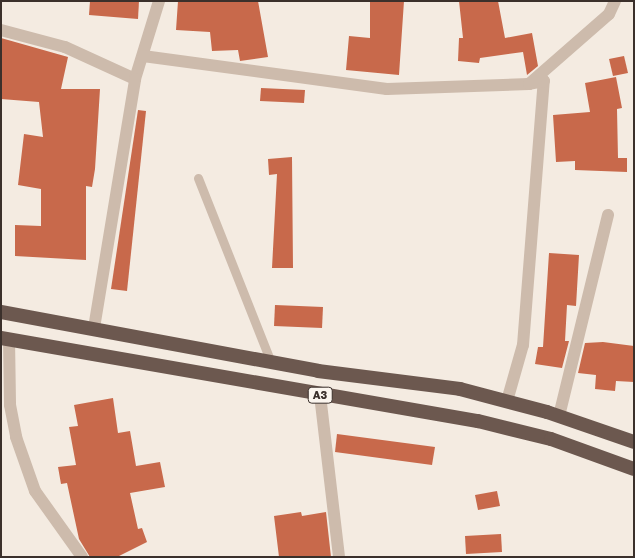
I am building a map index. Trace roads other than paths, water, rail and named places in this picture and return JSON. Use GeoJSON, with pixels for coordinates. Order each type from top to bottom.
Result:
{"type":"FeatureCollection","features":[{"type":"Feature","properties":{"kind":"highway","name":"A3"},"geometry":{"type":"LineString","coordinates":[[1,312],[271,362],[460,389],[559,416],[634,442]]}},
{"type":"Feature","properties":{"kind":"highway","name":"A3"},"geometry":{"type":"LineString","coordinates":[[5,339],[478,422],[551,440],[634,469]]}},
{"type":"Feature","properties":{"kind":"street"},"geometry":{"type":"LineString","coordinates":[[94,328],[135,79],[159,1]]}},
{"type":"Feature","properties":{"kind":"street"},"geometry":{"type":"LineString","coordinates":[[529,84],[608,14],[615,1]]}},
{"type":"Feature","properties":{"kind":"street"},"geometry":{"type":"LineString","coordinates":[[1,30],[65,47],[135,79]]}},
{"type":"Feature","properties":{"kind":"street"},"geometry":{"type":"LineString","coordinates":[[143,56],[387,89],[529,84],[544,81],[523,344],[507,401]]}},
{"type":"Feature","properties":{"kind":"street"},"geometry":{"type":"LineString","coordinates":[[559,416],[608,215]]}},
{"type":"Feature","properties":{"kind":"street"},"geometry":{"type":"LineString","coordinates":[[5,339],[10,405],[16,437],[36,491],[82,557]]}},
{"type":"Feature","properties":{"kind":"street"},"geometry":{"type":"LineString","coordinates":[[320,395],[339,557]]}},
{"type":"Feature","properties":{"kind":"lane"},"geometry":{"type":"LineString","coordinates":[[198,178],[271,362]]}}]}
